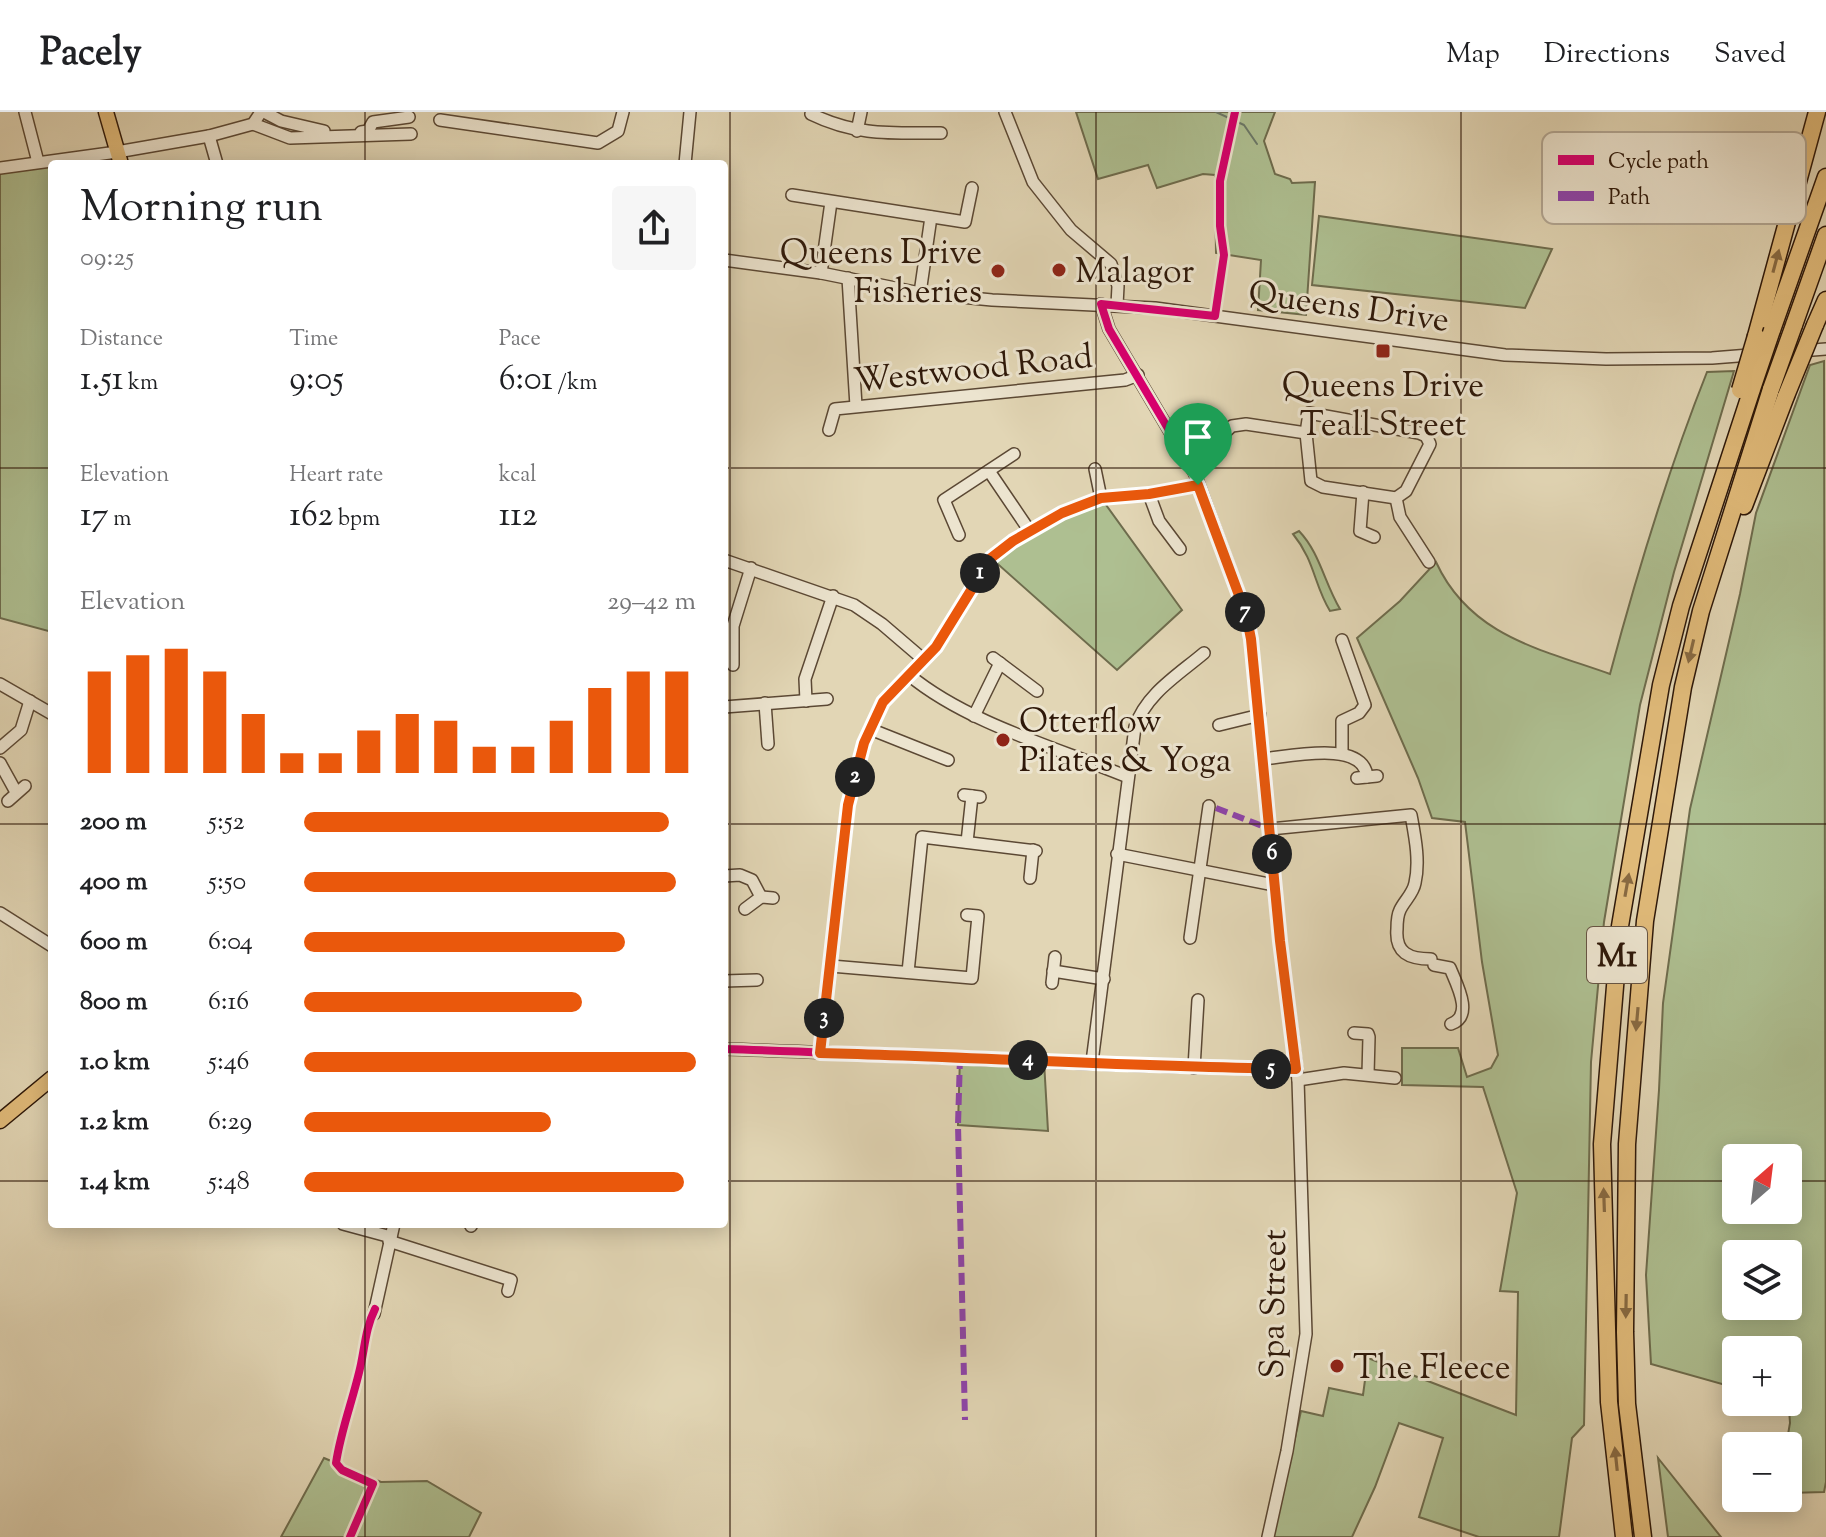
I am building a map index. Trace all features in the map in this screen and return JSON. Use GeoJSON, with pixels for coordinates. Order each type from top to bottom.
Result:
{"type":"FeatureCollection","features":[{"type":"Feature","properties":{"kind":"highway"},"geometry":{"type":"LineString","coordinates":[[1806,152],[1817,112]]}},
{"type":"Feature","properties":{"kind":"highway","name":"M1"},"geometry":{"type":"LineString","coordinates":[[1624,1537],[1609,1402],[1602,1144],[1620,926],[1661,685],[1681,606],[1746,390],[1772,330],[1826,177]]}},
{"type":"Feature","properties":{"kind":"highway"},"geometry":{"type":"LineString","coordinates":[[1746,390],[1756,336],[1786,224]]}},
{"type":"Feature","properties":{"kind":"highway","name":"M1"},"geometry":{"type":"LineString","coordinates":[[1643,1537],[1627,1404],[1627,1144],[1645,921],[1683,687],[1701,611],[1779,392],[1794,325],[1826,235]]}},
{"type":"Feature","properties":{"kind":"highway"},"geometry":{"type":"LineString","coordinates":[[1779,392],[1826,300]]}},
{"type":"Feature","properties":{"kind":"main road"},"geometry":{"type":"LineString","coordinates":[[106,112],[119,158]]}},
{"type":"Feature","properties":{"kind":"main road"},"geometry":{"type":"LineString","coordinates":[[0,1121],[48,1081]]}},
{"type":"Feature","properties":{"kind":"street"},"geometry":{"type":"LineString","coordinates":[[25,112],[38,162]]}},
{"type":"Feature","properties":{"kind":"street"},"geometry":{"type":"LineString","coordinates":[[78,160],[119,158],[209,136],[253,124],[263,112],[294,125],[334,133],[368,131],[373,122],[409,117]]}},
{"type":"Feature","properties":{"kind":"street"},"geometry":{"type":"LineString","coordinates":[[440,120],[462,117],[598,143],[618,131],[623,112]]}},
{"type":"Feature","properties":{"kind":"street"},"geometry":{"type":"LineString","coordinates":[[685,160],[690,112]]}},
{"type":"Feature","properties":{"kind":"street"},"geometry":{"type":"LineString","coordinates":[[857,131],[861,112]]}},
{"type":"Feature","properties":{"kind":"street"},"geometry":{"type":"LineString","coordinates":[[1005,112],[1033,182],[1071,230],[1111,264],[1118,286],[1117,305]]}},
{"type":"Feature","properties":{"kind":"street"},"geometry":{"type":"LineString","coordinates":[[810,115],[834,126],[857,131],[943,132]]}},
{"type":"Feature","properties":{"kind":"street"},"geometry":{"type":"LineString","coordinates":[[253,124],[290,138],[411,134]]}},
{"type":"Feature","properties":{"kind":"street"},"geometry":{"type":"LineString","coordinates":[[209,136],[216,160]]}},
{"type":"Feature","properties":{"kind":"street"},"geometry":{"type":"LineString","coordinates":[[0,168],[48,162]]}},
{"type":"Feature","properties":{"kind":"street"},"geometry":{"type":"LineString","coordinates":[[792,195],[965,222],[972,188]]}},
{"type":"Feature","properties":{"kind":"street"},"geometry":{"type":"LineString","coordinates":[[821,273],[831,202]]}},
{"type":"Feature","properties":{"kind":"street"},"geometry":{"type":"LineString","coordinates":[[920,293],[931,217]]}},
{"type":"Feature","properties":{"kind":"street","name":"Queens Drive"},"geometry":{"type":"LineString","coordinates":[[728,261],[821,273],[920,293],[992,300],[1117,305],[1268,322],[1505,355],[1606,359],[1712,358],[1826,349]]}},
{"type":"Feature","properties":{"kind":"street"},"geometry":{"type":"LineString","coordinates":[[848,278],[856,406]]}},
{"type":"Feature","properties":{"kind":"street","name":"Spa Street"},"geometry":{"type":"LineString","coordinates":[[1101,304],[1109,329],[1196,479],[1246,614],[1260,715],[1274,885],[1297,1075],[1306,1334],[1287,1451],[1268,1537]]}},
{"type":"Feature","properties":{"kind":"street","name":"Westwood Road"},"geometry":{"type":"LineString","coordinates":[[829,430],[835,409],[1125,380],[1138,375]]}},
{"type":"Feature","properties":{"kind":"street"},"geometry":{"type":"LineString","coordinates":[[1309,413],[1426,436],[1430,444],[1428,450],[1406,491],[1396,498],[1363,492],[1323,487],[1311,481],[1306,433],[1309,413]]}},
{"type":"Feature","properties":{"kind":"street"},"geometry":{"type":"LineString","coordinates":[[820,1053],[848,805],[870,729],[883,702],[936,647],[991,558],[1029,530],[1062,513],[1101,498],[1149,494],[1196,479],[1222,436],[1232,426],[1246,424],[1306,433]]}},
{"type":"Feature","properties":{"kind":"street"},"geometry":{"type":"LineString","coordinates":[[959,535],[944,500],[1014,454]]}},
{"type":"Feature","properties":{"kind":"street"},"geometry":{"type":"LineString","coordinates":[[1095,469],[1104,481],[1101,498]]}},
{"type":"Feature","properties":{"kind":"street"},"geometry":{"type":"LineString","coordinates":[[989,471],[1029,530]]}},
{"type":"Feature","properties":{"kind":"street"},"geometry":{"type":"LineString","coordinates":[[1363,492],[1360,531],[1374,537]]}},
{"type":"Feature","properties":{"kind":"street"},"geometry":{"type":"LineString","coordinates":[[1149,494],[1159,521],[1180,549]]}},
{"type":"Feature","properties":{"kind":"street"},"geometry":{"type":"LineString","coordinates":[[1396,498],[1400,517],[1429,562]]}},
{"type":"Feature","properties":{"kind":"street"},"geometry":{"type":"LineString","coordinates":[[728,561],[833,596],[868,614],[924,660]]}},
{"type":"Feature","properties":{"kind":"street"},"geometry":{"type":"LineString","coordinates":[[733,665],[733,626],[751,568]]}},
{"type":"Feature","properties":{"kind":"street"},"geometry":{"type":"LineString","coordinates":[[806,701],[805,679],[833,596]]}},
{"type":"Feature","properties":{"kind":"street"},"geometry":{"type":"LineString","coordinates":[[1342,752],[1342,721],[1359,713],[1365,705],[1348,646]]}},
{"type":"Feature","properties":{"kind":"street"},"geometry":{"type":"LineString","coordinates":[[1092,1062],[1117,854],[1140,712],[1149,699],[1204,653]]}},
{"type":"Feature","properties":{"kind":"street"},"geometry":{"type":"LineString","coordinates":[[974,716],[996,661],[1037,691]]}},
{"type":"Feature","properties":{"kind":"street"},"geometry":{"type":"LineString","coordinates":[[909,675],[935,697],[974,716],[1128,777]]}},
{"type":"Feature","properties":{"kind":"street"},"geometry":{"type":"LineString","coordinates":[[0,684],[48,712]]}},
{"type":"Feature","properties":{"kind":"street"},"geometry":{"type":"LineString","coordinates":[[728,707],[827,699]]}},
{"type":"Feature","properties":{"kind":"street"},"geometry":{"type":"LineString","coordinates":[[0,748],[21,730],[30,701]]}},
{"type":"Feature","properties":{"kind":"street"},"geometry":{"type":"LineString","coordinates":[[765,703],[768,744]]}},
{"type":"Feature","properties":{"kind":"street"},"geometry":{"type":"LineString","coordinates":[[1223,721],[1260,715]]}},
{"type":"Feature","properties":{"kind":"street"},"geometry":{"type":"LineString","coordinates":[[870,729],[948,760]]}},
{"type":"Feature","properties":{"kind":"street"},"geometry":{"type":"LineString","coordinates":[[1262,759],[1342,752],[1359,761],[1367,771],[1367,777]]}},
{"type":"Feature","properties":{"kind":"street"},"geometry":{"type":"LineString","coordinates":[[0,763],[16,793]]}},
{"type":"Feature","properties":{"kind":"street"},"geometry":{"type":"LineString","coordinates":[[967,842],[972,796]]}},
{"type":"Feature","properties":{"kind":"street"},"geometry":{"type":"LineString","coordinates":[[1190,938],[1209,806]]}},
{"type":"Feature","properties":{"kind":"street"},"geometry":{"type":"LineString","coordinates":[[1270,829],[1361,824],[1411,815],[1417,859],[1415,884],[1399,912],[1396,937],[1405,955],[1433,960],[1450,968],[1463,1015],[1460,1021],[1451,1024]]}},
{"type":"Feature","properties":{"kind":"street"},"geometry":{"type":"LineString","coordinates":[[908,972],[922,837],[1034,850],[1030,878]]}},
{"type":"Feature","properties":{"kind":"street"},"geometry":{"type":"LineString","coordinates":[[1117,854],[1274,885]]}},
{"type":"Feature","properties":{"kind":"street"},"geometry":{"type":"LineString","coordinates":[[728,876],[740,875],[752,880],[767,898],[745,909]]}},
{"type":"Feature","properties":{"kind":"street"},"geometry":{"type":"LineString","coordinates":[[0,913],[48,943]]}},
{"type":"Feature","properties":{"kind":"street"},"geometry":{"type":"LineString","coordinates":[[831,966],[972,978],[978,916],[967,915]]}},
{"type":"Feature","properties":{"kind":"street"},"geometry":{"type":"LineString","coordinates":[[1055,957],[1053,977],[1104,979]]}},
{"type":"Feature","properties":{"kind":"street"},"geometry":{"type":"LineString","coordinates":[[728,981],[757,979]]}},
{"type":"Feature","properties":{"kind":"street"},"geometry":{"type":"LineString","coordinates":[[1194,1068],[1198,1000]]}},
{"type":"Feature","properties":{"kind":"street"},"geometry":{"type":"LineString","coordinates":[[1354,1033],[1370,1031],[1368,1074]]}},
{"type":"Feature","properties":{"kind":"street"},"geometry":{"type":"LineString","coordinates":[[728,1049],[1092,1062],[1297,1075],[1368,1074],[1395,1078]]}},
{"type":"Feature","properties":{"kind":"street"},"geometry":{"type":"LineString","coordinates":[[356,1228],[511,1280],[508,1291]]}},
{"type":"Feature","properties":{"kind":"street"},"geometry":{"type":"LineString","coordinates":[[374,1314],[393,1228]]}},
{"type":"Feature","properties":{"kind":"green space"},"geometry":{"type":"Polygon","coordinates":[[[1076,112],[1275,112],[1264,141],[1275,174],[1290,179],[1292,183],[1315,182],[1306,315],[1258,310],[1261,260],[1216,253],[1215,175],[1203,174],[1157,188],[1148,165],[1098,179],[1076,112]]]}},
{"type":"Feature","properties":{"kind":"green space"},"geometry":{"type":"Polygon","coordinates":[[[117,152],[120,160],[58,160],[117,152]]]}},
{"type":"Feature","properties":{"kind":"green space"},"geometry":{"type":"Polygon","coordinates":[[[48,161],[48,631],[0,618],[0,168],[48,161]]]}},
{"type":"Feature","properties":{"kind":"green space"},"geometry":{"type":"Polygon","coordinates":[[[1319,216],[1552,249],[1525,308],[1312,285],[1319,216]]]}},
{"type":"Feature","properties":{"kind":"green space"},"geometry":{"type":"Polygon","coordinates":[[[1824,361],[1824,1492],[1802,1493],[1802,1432],[1788,1432],[1790,1416],[1802,1416],[1802,1336],[1722,1336],[1722,1384],[1651,1364],[1646,1275],[1663,1003],[1690,809],[1756,513],[1810,365],[1824,361]]]}},
{"type":"Feature","properties":{"kind":"green space"},"geometry":{"type":"Polygon","coordinates":[[[1734,371],[1674,572],[1640,705],[1604,922],[1591,1062],[1584,1425],[1572,1438],[1559,1537],[1479,1537],[1419,1517],[1443,1438],[1399,1423],[1352,1537],[1273,1537],[1301,1411],[1323,1416],[1329,1388],[1363,1395],[1368,1358],[1516,1415],[1518,1292],[1500,1291],[1517,1193],[1483,1087],[1402,1085],[1402,1048],[1458,1048],[1467,1077],[1491,1068],[1498,1055],[1482,962],[1465,822],[1432,818],[1418,778],[1357,638],[1400,601],[1436,562],[1450,587],[1488,623],[1533,647],[1610,674],[1654,522],[1707,372],[1734,371]]]}},
{"type":"Feature","properties":{"kind":"green space"},"geometry":{"type":"Polygon","coordinates":[[[1101,498],[1182,610],[1117,670],[991,558],[1101,498]]]}},
{"type":"Feature","properties":{"kind":"green space"},"geometry":{"type":"Polygon","coordinates":[[[1299,531],[1317,558],[1340,609],[1330,611],[1306,554],[1293,534],[1299,531]]]}},
{"type":"Feature","properties":{"kind":"green space"},"geometry":{"type":"Polygon","coordinates":[[[960,1057],[1044,1061],[1048,1131],[958,1125],[960,1057]]]}},
{"type":"Feature","properties":{"kind":"green space"},"geometry":{"type":"Polygon","coordinates":[[[324,1458],[381,1482],[427,1481],[481,1513],[469,1537],[281,1537],[324,1458]]]}},
{"type":"Feature","properties":{"kind":"green space"},"geometry":{"type":"Polygon","coordinates":[[[1658,1458],[1721,1537],[1668,1537],[1658,1458]]]}},
{"type":"Feature","properties":{"kind":"waterway"},"geometry":{"type":"LineString","coordinates":[[1216,112],[1244,125],[1257,144]]}},
{"type":"Feature","properties":{"kind":"marked path"},"geometry":{"type":"LineString","coordinates":[[1216,808],[1270,829]]}},
{"type":"Feature","properties":{"kind":"marked path"},"geometry":{"type":"LineString","coordinates":[[960,1057],[958,1125],[965,1420]]}},
{"type":"Feature","properties":{"kind":"cycle path"},"geometry":{"type":"LineString","coordinates":[[728,1049],[1296,1069],[1280,941],[1260,715],[1246,614],[1195,474],[1109,329],[1101,304],[1215,316],[1224,255],[1220,226],[1220,181],[1235,112]]}},
{"type":"Feature","properties":{"kind":"cycle path"},"geometry":{"type":"LineString","coordinates":[[820,1053],[848,805],[864,743],[883,702],[936,647],[991,558],[1013,541],[1062,513],[1101,498],[1149,494],[1198,485]]}},
{"type":"Feature","properties":{"kind":"cycle path"},"geometry":{"type":"LineString","coordinates":[[350,1537],[373,1484],[342,1470],[336,1463],[375,1309]]}},
{"type":"Feature","properties":{"kind":"place","name":"Malagor"},"geometry":{"type":"Point","coordinates":[1059,270]}},
{"type":"Feature","properties":{"kind":"place","name":"Queens Drive Fisheries"},"geometry":{"type":"Point","coordinates":[998,271]}},
{"type":"Feature","properties":{"kind":"place","name":"Queens Drive Teall Street"},"geometry":{"type":"Point","coordinates":[1383,351]}},
{"type":"Feature","properties":{"kind":"place","name":"Otterflow Pilates & Yoga"},"geometry":{"type":"Point","coordinates":[1003,740]}},
{"type":"Feature","properties":{"kind":"place","name":"The Fleece"},"geometry":{"type":"Point","coordinates":[1337,1366]}},
{"type":"Feature","properties":{"kind":"route"},"geometry":{"type":"LineString","coordinates":[[1198,485],[1246,614],[1251,639],[1280,941],[1296,1069],[1194,1068],[1006,1058],[820,1053],[848,805],[864,743],[883,702],[936,647],[975,580],[991,558],[1013,541],[1062,513],[1101,498],[1149,494],[1198,485]]}}]}
